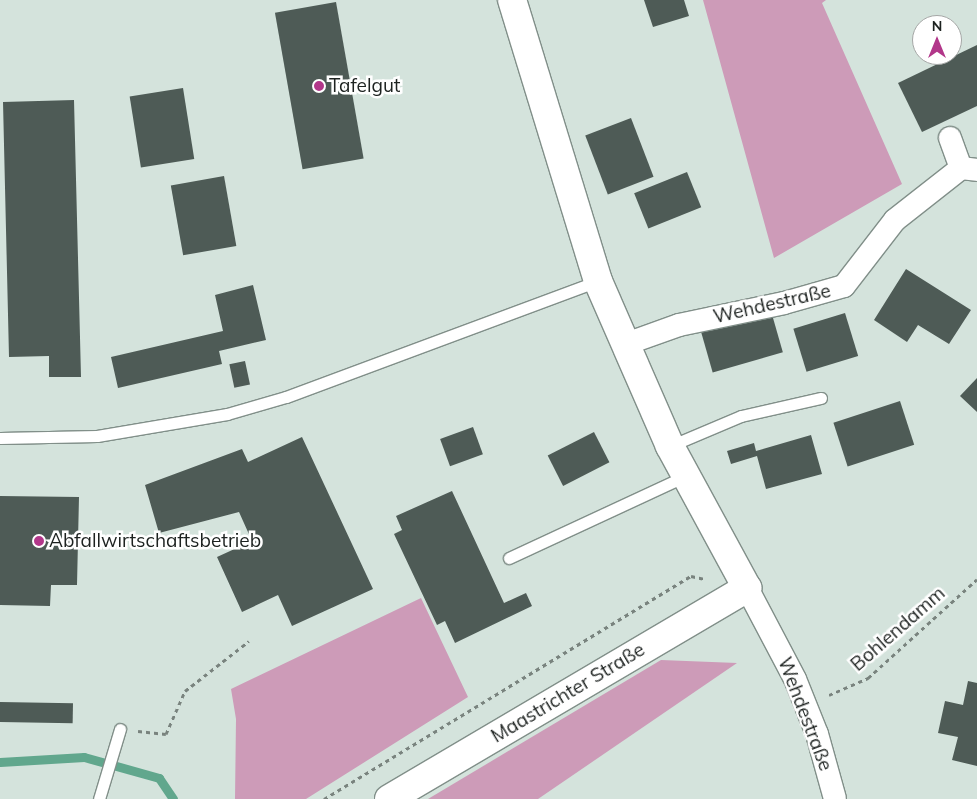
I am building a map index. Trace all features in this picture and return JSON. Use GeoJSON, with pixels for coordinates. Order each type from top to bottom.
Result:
{"type":"FeatureCollection","features":[{"type":"Feature","properties":{"kind":"street","name":"Wehdestraße"},"geometry":{"type":"LineString","coordinates":[[512,0],[598,281],[670,446],[747,588],[805,705],[835,799]]}},
{"type":"Feature","properties":{"kind":"street","name":"Wehdestraße"},"geometry":{"type":"LineString","coordinates":[[626,344],[680,324],[784,303],[844,286],[895,220],[969,169],[950,138]]}},
{"type":"Feature","properties":{"kind":"street","name":"Maastrichter Straße"},"geometry":{"type":"LineString","coordinates":[[389,799],[747,588]]}},
{"type":"Feature","properties":{"kind":"lane"},"geometry":{"type":"LineString","coordinates":[[0,438],[97,436],[227,414],[286,397],[598,281]]}},
{"type":"Feature","properties":{"kind":"lane"},"geometry":{"type":"LineString","coordinates":[[670,446],[741,416],[821,398]]}},
{"type":"Feature","properties":{"kind":"lane"},"geometry":{"type":"LineString","coordinates":[[509,558],[686,476]]}},
{"type":"Feature","properties":{"kind":"lane"},"geometry":{"type":"LineString","coordinates":[[99,799],[120,729]]}},
{"type":"Feature","properties":{"kind":"path"},"geometry":{"type":"LineString","coordinates":[[324,799],[606,630],[691,576],[747,588]]}},
{"type":"Feature","properties":{"kind":"path","name":"Bohlendamm"},"geometry":{"type":"LineString","coordinates":[[805,705],[868,678],[977,578]]}},
{"type":"Feature","properties":{"kind":"path"},"geometry":{"type":"LineString","coordinates":[[120,729],[166,734],[184,691],[249,641]]}},
{"type":"Feature","properties":{"kind":"shaded area"},"geometry":{"type":"Polygon","coordinates":[[[703,0],[826,0],[822,3],[902,184],[774,258],[703,0]]]}},
{"type":"Feature","properties":{"kind":"shaded area"},"geometry":{"type":"Polygon","coordinates":[[[421,598],[468,697],[306,799],[235,799],[236,719],[231,689],[421,598]]]}},
{"type":"Feature","properties":{"kind":"shaded area"},"geometry":{"type":"Polygon","coordinates":[[[661,660],[737,663],[538,799],[428,799],[661,660]]]}},
{"type":"Feature","properties":{"kind":"building"},"geometry":{"type":"Polygon","coordinates":[[[644,0],[684,0],[689,16],[653,27],[644,0]]]}},
{"type":"Feature","properties":{"kind":"building","name":"Tafelgut"},"geometry":{"type":"Polygon","coordinates":[[[336,2],[364,159],[303,169],[275,13],[336,2]]]}},
{"type":"Feature","properties":{"kind":"building"},"geometry":{"type":"Polygon","coordinates":[[[977,45],[977,106],[922,132],[898,83],[935,65],[962,65],[962,52],[977,45]]]}},
{"type":"Feature","properties":{"kind":"building"},"geometry":{"type":"Polygon","coordinates":[[[183,88],[194,159],[141,168],[130,96],[183,88]]]}},
{"type":"Feature","properties":{"kind":"building"},"geometry":{"type":"Polygon","coordinates":[[[74,100],[81,377],[49,377],[49,356],[9,357],[3,102],[74,100]]]}},
{"type":"Feature","properties":{"kind":"building"},"geometry":{"type":"Polygon","coordinates":[[[631,118],[654,177],[608,194],[585,136],[631,118]]]}},
{"type":"Feature","properties":{"kind":"building"},"geometry":{"type":"Polygon","coordinates":[[[687,172],[701,207],[648,229],[634,193],[687,172]]]}},
{"type":"Feature","properties":{"kind":"building"},"geometry":{"type":"Polygon","coordinates":[[[224,176],[236,246],[183,255],[171,185],[224,176]]]}},
{"type":"Feature","properties":{"kind":"building"},"geometry":{"type":"Polygon","coordinates":[[[906,269],[971,310],[949,344],[918,325],[907,342],[874,320],[906,269]]]}},
{"type":"Feature","properties":{"kind":"building"},"geometry":{"type":"Polygon","coordinates":[[[253,285],[266,340],[219,351],[222,364],[118,388],[111,357],[223,331],[215,295],[253,285]]]}},
{"type":"Feature","properties":{"kind":"building"},"geometry":{"type":"Polygon","coordinates":[[[771,311],[783,352],[713,372],[701,331],[771,311]]]}},
{"type":"Feature","properties":{"kind":"building"},"geometry":{"type":"Polygon","coordinates":[[[845,313],[858,356],[807,372],[793,329],[845,313]]]}},
{"type":"Feature","properties":{"kind":"building"},"geometry":{"type":"Polygon","coordinates":[[[245,361],[250,384],[234,388],[229,364],[245,361]]]}},
{"type":"Feature","properties":{"kind":"building"},"geometry":{"type":"Polygon","coordinates":[[[977,378],[977,412],[960,396],[977,378]]]}},
{"type":"Feature","properties":{"kind":"building"},"geometry":{"type":"Polygon","coordinates":[[[900,401],[914,445],[848,466],[833,423],[900,401]]]}},
{"type":"Feature","properties":{"kind":"building"},"geometry":{"type":"Polygon","coordinates":[[[473,427],[483,454],[450,466],[440,439],[473,427]]]}},
{"type":"Feature","properties":{"kind":"building"},"geometry":{"type":"Polygon","coordinates":[[[594,432],[609,462],[563,486],[548,456],[594,432]]]}},
{"type":"Feature","properties":{"kind":"building"},"geometry":{"type":"Polygon","coordinates":[[[811,435],[822,474],[766,489],[757,456],[731,464],[727,451],[754,443],[756,451],[811,435]]]}},
{"type":"Feature","properties":{"kind":"building"},"geometry":{"type":"Polygon","coordinates":[[[302,437],[373,589],[292,626],[278,595],[242,612],[217,557],[252,541],[239,512],[159,533],[145,485],[242,449],[248,462],[302,437]]]}},
{"type":"Feature","properties":{"kind":"building"},"geometry":{"type":"Polygon","coordinates":[[[452,491],[504,603],[526,593],[532,606],[455,643],[445,621],[437,625],[394,534],[402,530],[396,516],[452,491]]]}},
{"type":"Feature","properties":{"kind":"building","name":"Abfallwirtschaftsbetrieb"},"geometry":{"type":"Polygon","coordinates":[[[0,496],[79,497],[77,585],[51,585],[50,606],[0,605],[0,496]]]}},
{"type":"Feature","properties":{"kind":"building"},"geometry":{"type":"Polygon","coordinates":[[[968,681],[977,683],[977,766],[952,760],[958,737],[938,733],[945,701],[963,705],[968,681]]]}},
{"type":"Feature","properties":{"kind":"building"},"geometry":{"type":"Polygon","coordinates":[[[0,702],[73,703],[73,723],[0,722],[0,702]]]}},
{"type":"Feature","properties":{"kind":"waterway"},"geometry":{"type":"LineString","coordinates":[[0,762],[84,757],[159,778],[173,799]]}},
{"type":"Feature","properties":{"kind":"place","name":"Tafelgut"},"geometry":{"type":"Point","coordinates":[319,86]}},
{"type":"Feature","properties":{"kind":"place","name":"Abfallwirtschaftsbetrieb"},"geometry":{"type":"Point","coordinates":[39,541]}}]}
